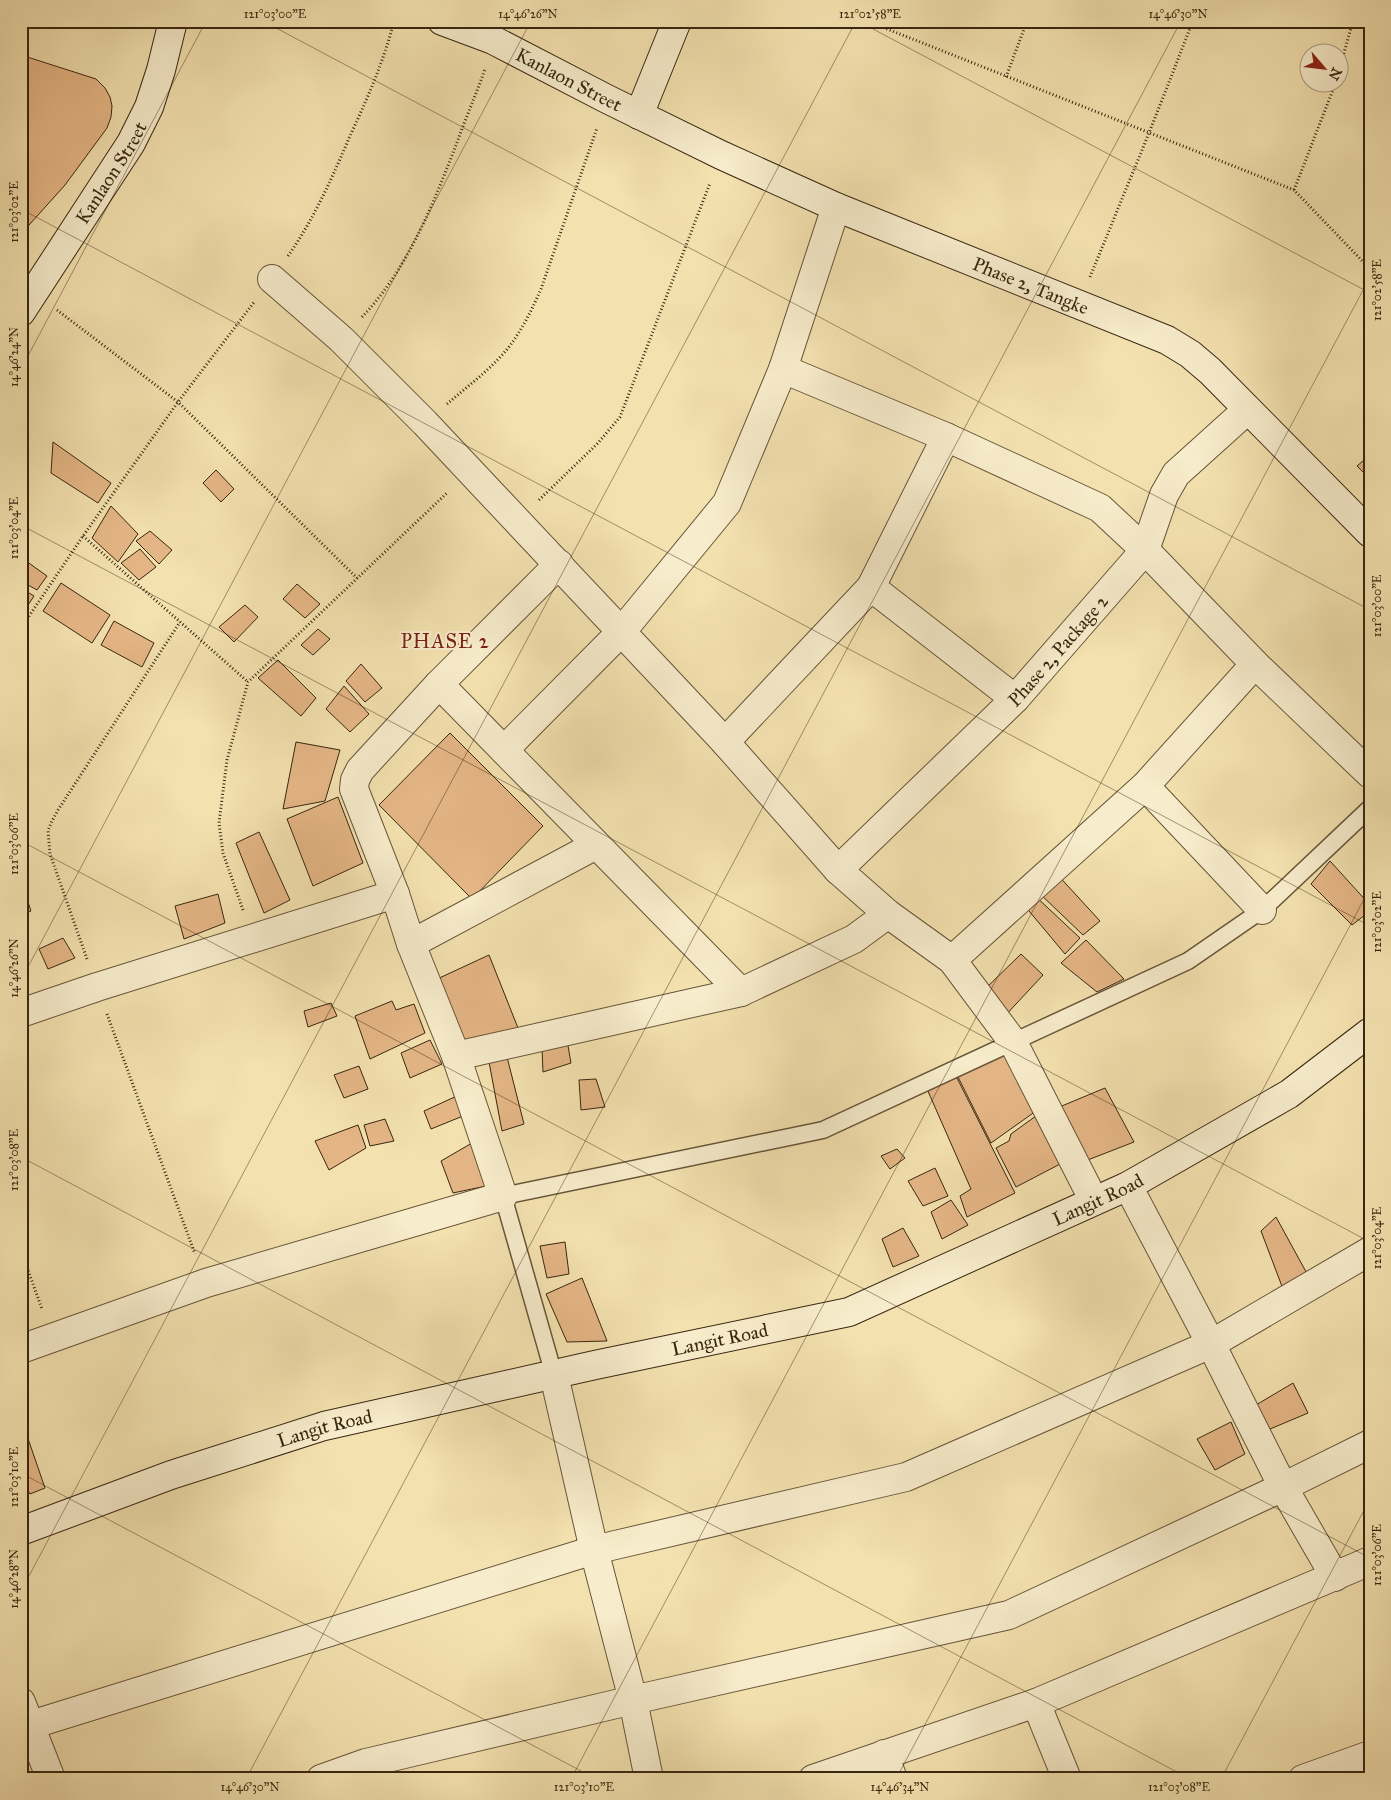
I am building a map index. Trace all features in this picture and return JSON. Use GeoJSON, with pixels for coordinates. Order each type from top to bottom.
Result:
{"type":"FeatureCollection","features":[{"type":"Feature","properties":{"kind":"street","name":"Kanlaon Street"},"geometry":{"type":"LineString","coordinates":[[28,302],[131,143],[149,107],[174,21]]}},
{"type":"Feature","properties":{"kind":"street","name":"Kanlaon Street"},"geometry":{"type":"LineString","coordinates":[[442,21],[493,40],[639,115]]}},
{"type":"Feature","properties":{"kind":"street"},"geometry":{"type":"LineString","coordinates":[[639,115],[677,21]]}},
{"type":"Feature","properties":{"kind":"street","name":"Phase 2, Tangke"},"geometry":{"type":"LineString","coordinates":[[639,115],[721,155],[836,207],[1167,340],[1190,354],[1210,371],[1370,533]]}},
{"type":"Feature","properties":{"kind":"street"},"geometry":{"type":"LineString","coordinates":[[504,750],[622,631],[727,503],[783,369],[836,207]]}},
{"type":"Feature","properties":{"kind":"street"},"geometry":{"type":"LineString","coordinates":[[272,279],[341,339],[425,423],[725,742],[838,870],[888,914],[952,960],[1013,1042],[1094,1201]]}},
{"type":"Feature","properties":{"kind":"street"},"geometry":{"type":"LineString","coordinates":[[783,369],[946,438],[1100,508],[1145,550],[1255,664],[1370,774]]}},
{"type":"Feature","properties":{"kind":"street","name":"Phase 2, Package 2"},"geometry":{"type":"LineString","coordinates":[[838,870],[1015,699],[1145,550],[1164,496],[1176,474],[1247,410]]}},
{"type":"Feature","properties":{"kind":"street"},"geometry":{"type":"LineString","coordinates":[[725,742],[871,587],[946,438]]}},
{"type":"Feature","properties":{"kind":"street"},"geometry":{"type":"LineString","coordinates":[[21,1349],[206,1283],[503,1196],[456,1056],[411,944],[395,894],[354,788],[355,780],[360,770],[439,684],[559,564]]}},
{"type":"Feature","properties":{"kind":"street"},"geometry":{"type":"LineString","coordinates":[[871,587],[1015,699]]}},
{"type":"Feature","properties":{"kind":"street"},"geometry":{"type":"LineString","coordinates":[[952,960],[1145,786],[1255,664]]}},
{"type":"Feature","properties":{"kind":"street"},"geometry":{"type":"LineString","coordinates":[[439,684],[741,992]]}},
{"type":"Feature","properties":{"kind":"street"},"geometry":{"type":"LineString","coordinates":[[1145,786],[1262,910]]}},
{"type":"Feature","properties":{"kind":"street"},"geometry":{"type":"LineString","coordinates":[[411,944],[596,845]]}},
{"type":"Feature","properties":{"kind":"street"},"geometry":{"type":"LineString","coordinates":[[21,1013],[97,987],[395,894]]}},
{"type":"Feature","properties":{"kind":"street"},"geometry":{"type":"LineString","coordinates":[[456,1056],[741,992],[854,939],[888,914]]}},
{"type":"Feature","properties":{"kind":"street","name":"Langit Road"},"geometry":{"type":"LineString","coordinates":[[21,1531],[172,1475],[324,1426],[849,1312],[1128,1186],[1289,1094],[1370,1032]]}},
{"type":"Feature","properties":{"kind":"street"},"geometry":{"type":"LineString","coordinates":[[1128,1186],[1283,1487],[1335,1577]]}},
{"type":"Feature","properties":{"kind":"street"},"geometry":{"type":"LineString","coordinates":[[51,1779],[24,1718],[594,1550],[906,1477],[1211,1344],[1370,1251]]}},
{"type":"Feature","properties":{"kind":"street"},"geometry":{"type":"LineString","coordinates":[[554,1375],[594,1550],[633,1700],[649,1779]]}},
{"type":"Feature","properties":{"kind":"street"},"geometry":{"type":"LineString","coordinates":[[321,1779],[371,1771],[633,1700],[1009,1615],[1283,1487],[1370,1444]]}},
{"type":"Feature","properties":{"kind":"street"},"geometry":{"type":"LineString","coordinates":[[814,1779],[1036,1703],[1370,1561]]}},
{"type":"Feature","properties":{"kind":"street"},"geometry":{"type":"LineString","coordinates":[[1036,1703],[1067,1779]]}},
{"type":"Feature","properties":{"kind":"street"},"geometry":{"type":"LineString","coordinates":[[884,1754],[894,1779]]}},
{"type":"Feature","properties":{"kind":"street"},"geometry":{"type":"LineString","coordinates":[[1303,1779],[1370,1756]]}},
{"type":"Feature","properties":{"kind":"lane"},"geometry":{"type":"LineString","coordinates":[[554,1375],[503,1196],[823,1130],[1188,961],[1262,910],[1370,808]]}},
{"type":"Feature","properties":{"kind":"path"},"geometry":{"type":"LineString","coordinates":[[21,628],[83,536],[178,402],[272,279],[310,221],[360,114],[389,40],[394,21]]}},
{"type":"Feature","properties":{"kind":"path"},"geometry":{"type":"LineString","coordinates":[[867,21],[1294,190],[1370,269]]}},
{"type":"Feature","properties":{"kind":"path"},"geometry":{"type":"LineString","coordinates":[[1006,77],[1027,21]]}},
{"type":"Feature","properties":{"kind":"path"},"geometry":{"type":"LineString","coordinates":[[1079,305],[1192,21]]}},
{"type":"Feature","properties":{"kind":"path"},"geometry":{"type":"LineString","coordinates":[[1347,42],[1353,21]]}},
{"type":"Feature","properties":{"kind":"path"},"geometry":{"type":"LineString","coordinates":[[341,339],[376,302],[400,267],[422,226],[481,80],[493,40]]}},
{"type":"Feature","properties":{"kind":"path"},"geometry":{"type":"LineString","coordinates":[[1294,190],[1332,92]]}},
{"type":"Feature","properties":{"kind":"path"},"geometry":{"type":"LineString","coordinates":[[425,423],[486,371],[513,342],[530,315],[541,289],[607,99]]}},
{"type":"Feature","properties":{"kind":"path"},"geometry":{"type":"LineString","coordinates":[[517,520],[598,443],[620,417],[721,155]]}},
{"type":"Feature","properties":{"kind":"path"},"geometry":{"type":"LineString","coordinates":[[28,302],[178,402],[357,578]]}},
{"type":"Feature","properties":{"kind":"path"},"geometry":{"type":"LineString","coordinates":[[253,938],[223,853],[218,822],[227,760],[248,682],[470,470]]}},
{"type":"Feature","properties":{"kind":"path"},"geometry":{"type":"LineString","coordinates":[[83,536],[248,682]]}},
{"type":"Feature","properties":{"kind":"path"},"geometry":{"type":"LineString","coordinates":[[180,622],[58,810],[48,831],[50,854],[206,1283]]}},
{"type":"Feature","properties":{"kind":"path"},"geometry":{"type":"LineString","coordinates":[[21,1251],[52,1339]]}},
{"type":"Feature","properties":{"kind":"building"},"geometry":{"type":"Polygon","coordinates":[[[21,55],[96,79],[105,88],[112,106],[107,128],[65,185],[21,234],[21,55]]]}},
{"type":"Feature","properties":{"kind":"building"},"geometry":{"type":"Polygon","coordinates":[[[53,442],[111,483],[98,503],[51,473],[53,442]]]}},
{"type":"Feature","properties":{"kind":"building"},"geometry":{"type":"Polygon","coordinates":[[[1370,455],[1370,477],[1369,478],[1357,466],[1370,455]]]}},
{"type":"Feature","properties":{"kind":"building"},"geometry":{"type":"Polygon","coordinates":[[[216,470],[234,489],[221,502],[203,483],[216,470]]]}},
{"type":"Feature","properties":{"kind":"building"},"geometry":{"type":"Polygon","coordinates":[[[111,506],[138,534],[118,562],[92,538],[111,506]]]}},
{"type":"Feature","properties":{"kind":"building"},"geometry":{"type":"Polygon","coordinates":[[[150,531],[172,550],[159,564],[136,541],[150,531]]]}},
{"type":"Feature","properties":{"kind":"building"},"geometry":{"type":"Polygon","coordinates":[[[140,549],[156,567],[139,580],[121,563],[140,549]]]}},
{"type":"Feature","properties":{"kind":"building"},"geometry":{"type":"Polygon","coordinates":[[[26,561],[47,576],[37,590],[21,581],[21,567],[26,561]]]}},
{"type":"Feature","properties":{"kind":"building"},"geometry":{"type":"Polygon","coordinates":[[[61,583],[110,615],[92,643],[43,611],[61,583]]]}},
{"type":"Feature","properties":{"kind":"building"},"geometry":{"type":"Polygon","coordinates":[[[297,584],[320,604],[305,618],[283,599],[297,584]]]}},
{"type":"Feature","properties":{"kind":"building"},"geometry":{"type":"Polygon","coordinates":[[[21,588],[34,596],[21,616],[21,588]]]}},
{"type":"Feature","properties":{"kind":"building"},"geometry":{"type":"Polygon","coordinates":[[[245,605],[258,617],[234,642],[219,627],[245,605]]]}},
{"type":"Feature","properties":{"kind":"building"},"geometry":{"type":"Polygon","coordinates":[[[114,621],[154,643],[142,667],[101,645],[114,621]]]}},
{"type":"Feature","properties":{"kind":"building"},"geometry":{"type":"Polygon","coordinates":[[[318,629],[330,639],[313,655],[301,645],[318,629]]]}},
{"type":"Feature","properties":{"kind":"building"},"geometry":{"type":"Polygon","coordinates":[[[278,660],[316,698],[301,716],[258,678],[278,660]]]}},
{"type":"Feature","properties":{"kind":"building"},"geometry":{"type":"Polygon","coordinates":[[[361,664],[382,688],[365,702],[346,681],[361,664]]]}},
{"type":"Feature","properties":{"kind":"building"},"geometry":{"type":"Polygon","coordinates":[[[344,686],[369,714],[350,732],[326,709],[344,686]]]}},
{"type":"Feature","properties":{"kind":"building"},"geometry":{"type":"Polygon","coordinates":[[[450,733],[543,826],[472,899],[379,805],[450,733]]]}},
{"type":"Feature","properties":{"kind":"building"},"geometry":{"type":"Polygon","coordinates":[[[296,742],[340,750],[325,801],[283,809],[296,742]]]}},
{"type":"Feature","properties":{"kind":"building"},"geometry":{"type":"Polygon","coordinates":[[[338,797],[363,863],[313,886],[287,819],[338,797]]]}},
{"type":"Feature","properties":{"kind":"building"},"geometry":{"type":"Polygon","coordinates":[[[259,832],[290,900],[264,913],[236,843],[259,832]]]}},
{"type":"Feature","properties":{"kind":"building"},"geometry":{"type":"Polygon","coordinates":[[[1330,861],[1370,905],[1370,911],[1352,925],[1311,884],[1330,861]]]}},
{"type":"Feature","properties":{"kind":"building"},"geometry":{"type":"Polygon","coordinates":[[[1055,872],[1100,921],[1083,935],[1037,891],[1055,872]]]}},
{"type":"Feature","properties":{"kind":"building"},"geometry":{"type":"Polygon","coordinates":[[[24,890],[31,911],[21,915],[21,891],[24,890]]]}},
{"type":"Feature","properties":{"kind":"building"},"geometry":{"type":"Polygon","coordinates":[[[218,894],[225,923],[184,939],[175,906],[218,894]]]}},
{"type":"Feature","properties":{"kind":"building"},"geometry":{"type":"Polygon","coordinates":[[[1033,894],[1080,938],[1065,954],[1024,905],[1033,894]]]}},
{"type":"Feature","properties":{"kind":"building"},"geometry":{"type":"Polygon","coordinates":[[[63,938],[75,958],[48,969],[39,949],[63,938]]]}},
{"type":"Feature","properties":{"kind":"building"},"geometry":{"type":"Polygon","coordinates":[[[1086,940],[1124,979],[1097,992],[1061,963],[1086,940]]]}},
{"type":"Feature","properties":{"kind":"building"},"geometry":{"type":"Polygon","coordinates":[[[1021,954],[1043,975],[1003,1018],[984,990],[1021,954]]]}},
{"type":"Feature","properties":{"kind":"building"},"geometry":{"type":"Polygon","coordinates":[[[489,955],[518,1028],[458,1046],[435,980],[489,955]]]}},
{"type":"Feature","properties":{"kind":"building"},"geometry":{"type":"Polygon","coordinates":[[[392,1001],[396,1010],[414,1004],[425,1033],[370,1059],[355,1016],[392,1001]]]}},
{"type":"Feature","properties":{"kind":"building"},"geometry":{"type":"Polygon","coordinates":[[[331,1003],[337,1016],[308,1027],[304,1011],[331,1003]]]}},
{"type":"Feature","properties":{"kind":"building"},"geometry":{"type":"Polygon","coordinates":[[[430,1040],[442,1064],[410,1078],[401,1053],[430,1040]]]}},
{"type":"Feature","properties":{"kind":"building"},"geometry":{"type":"Polygon","coordinates":[[[567,1040],[571,1063],[543,1072],[542,1048],[567,1040]]]}},
{"type":"Feature","properties":{"kind":"building"},"geometry":{"type":"Polygon","coordinates":[[[1003,1049],[1036,1111],[991,1143],[957,1075],[1003,1049]]]}},
{"type":"Feature","properties":{"kind":"building"},"geometry":{"type":"Polygon","coordinates":[[[507,1057],[524,1124],[502,1131],[489,1062],[507,1057]]]}},
{"type":"Feature","properties":{"kind":"building"},"geometry":{"type":"Polygon","coordinates":[[[359,1066],[368,1089],[344,1098],[334,1075],[359,1066]]]}},
{"type":"Feature","properties":{"kind":"building"},"geometry":{"type":"Polygon","coordinates":[[[954,1072],[1015,1193],[967,1217],[960,1196],[971,1189],[927,1089],[954,1072]]]}},
{"type":"Feature","properties":{"kind":"building"},"geometry":{"type":"Polygon","coordinates":[[[596,1079],[605,1107],[581,1110],[579,1080],[596,1079]]]}},
{"type":"Feature","properties":{"kind":"building"},"geometry":{"type":"Polygon","coordinates":[[[1105,1088],[1134,1142],[1080,1163],[1057,1108],[1105,1088]]]}},
{"type":"Feature","properties":{"kind":"building"},"geometry":{"type":"Polygon","coordinates":[[[459,1095],[463,1116],[431,1129],[424,1111],[459,1095]]]}},
{"type":"Feature","properties":{"kind":"building"},"geometry":{"type":"Polygon","coordinates":[[[1040,1113],[1062,1163],[1016,1187],[996,1148],[1009,1141],[1011,1134],[1040,1113]]]}},
{"type":"Feature","properties":{"kind":"building"},"geometry":{"type":"Polygon","coordinates":[[[385,1119],[394,1141],[370,1146],[364,1125],[385,1119]]]}},
{"type":"Feature","properties":{"kind":"building"},"geometry":{"type":"Polygon","coordinates":[[[358,1125],[366,1148],[329,1170],[315,1141],[358,1125]]]}},
{"type":"Feature","properties":{"kind":"building"},"geometry":{"type":"Polygon","coordinates":[[[472,1143],[486,1186],[453,1193],[441,1161],[472,1143]]]}},
{"type":"Feature","properties":{"kind":"building"},"geometry":{"type":"Polygon","coordinates":[[[897,1149],[905,1158],[890,1169],[881,1156],[897,1149]]]}},
{"type":"Feature","properties":{"kind":"building"},"geometry":{"type":"Polygon","coordinates":[[[935,1168],[948,1196],[923,1206],[908,1181],[935,1168]]]}},
{"type":"Feature","properties":{"kind":"building"},"geometry":{"type":"Polygon","coordinates":[[[951,1200],[968,1225],[942,1239],[931,1212],[951,1200]]]}},
{"type":"Feature","properties":{"kind":"building"},"geometry":{"type":"Polygon","coordinates":[[[1276,1217],[1310,1279],[1283,1289],[1261,1231],[1276,1217]]]}},
{"type":"Feature","properties":{"kind":"building"},"geometry":{"type":"Polygon","coordinates":[[[903,1228],[919,1256],[893,1267],[882,1239],[903,1228]]]}},
{"type":"Feature","properties":{"kind":"building"},"geometry":{"type":"Polygon","coordinates":[[[565,1242],[569,1274],[547,1278],[540,1246],[565,1242]]]}},
{"type":"Feature","properties":{"kind":"building"},"geometry":{"type":"Polygon","coordinates":[[[582,1278],[607,1341],[567,1342],[546,1294],[582,1278]]]}},
{"type":"Feature","properties":{"kind":"building"},"geometry":{"type":"Polygon","coordinates":[[[1293,1383],[1308,1413],[1263,1432],[1256,1405],[1293,1383]]]}},
{"type":"Feature","properties":{"kind":"building"},"geometry":{"type":"Polygon","coordinates":[[[1231,1422],[1245,1454],[1215,1470],[1197,1439],[1231,1422]]]}},
{"type":"Feature","properties":{"kind":"building"},"geometry":{"type":"Polygon","coordinates":[[[24,1427],[45,1488],[30,1494],[21,1480],[21,1428],[24,1427]]]}},
{"type":"Feature","properties":{"kind":"district","name":"PHASE 2"},"geometry":{"type":"Point","coordinates":[445,641]}}]}
